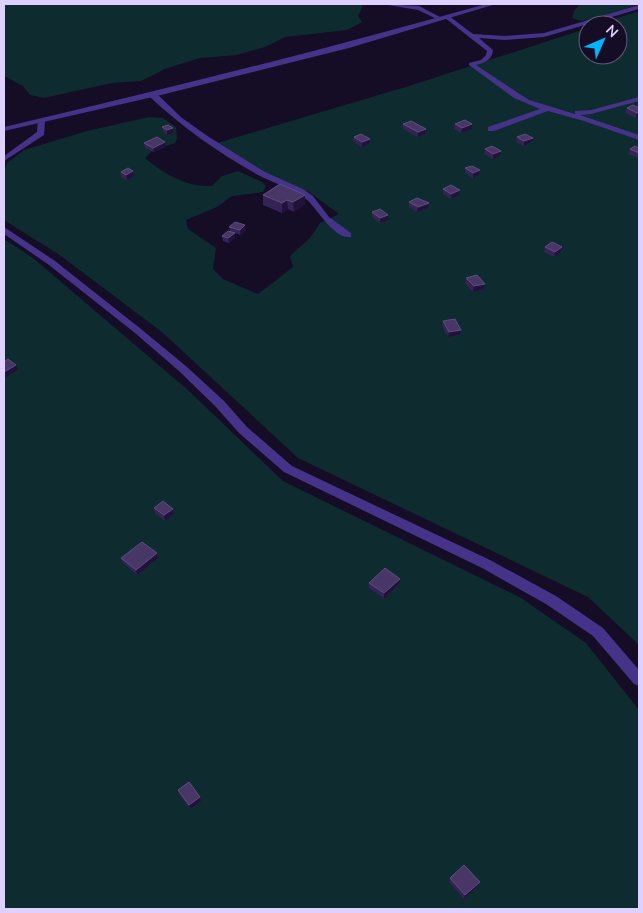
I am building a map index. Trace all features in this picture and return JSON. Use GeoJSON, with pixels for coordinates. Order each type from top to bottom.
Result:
{"type":"FeatureCollection","features":[{"type":"Feature","properties":{"kind":"street"},"geometry":{"type":"LineString","coordinates":[[4,129],[346,46],[493,4]]}},
{"type":"Feature","properties":{"kind":"lane"},"geometry":{"type":"LineString","coordinates":[[384,4],[419,8],[444,18],[472,36],[490,50],[490,56],[483,61],[471,64],[525,102],[568,113],[639,138]]}},
{"type":"Feature","properties":{"kind":"lane"},"geometry":{"type":"LineString","coordinates":[[472,36],[505,38],[544,35],[639,7]]}},
{"type":"Feature","properties":{"kind":"lane"},"geometry":{"type":"LineString","coordinates":[[153,94],[179,120],[214,144],[262,174],[300,191],[310,198],[326,219],[348,235]]}},
{"type":"Feature","properties":{"kind":"lane"},"geometry":{"type":"LineString","coordinates":[[568,113],[591,112],[639,100]]}},
{"type":"Feature","properties":{"kind":"lane"},"geometry":{"type":"LineString","coordinates":[[491,129],[548,109]]}},
{"type":"Feature","properties":{"kind":"lane"},"geometry":{"type":"LineString","coordinates":[[4,159],[11,152],[41,133],[42,121]]}},
{"type":"Feature","properties":{"kind":"lane"},"geometry":{"type":"LineString","coordinates":[[4,230],[52,263],[138,331],[183,369],[220,404],[243,430],[288,469],[486,564],[551,600],[598,632],[639,680]]}},
{"type":"Feature","properties":{"kind":"green space"},"geometry":{"type":"Polygon","coordinates":[[[4,4],[359,4],[363,6],[358,16],[362,22],[347,30],[285,37],[265,47],[237,55],[200,58],[165,69],[141,81],[112,83],[44,98],[30,95],[23,86],[4,76],[4,4]]]}},
{"type":"Feature","properties":{"kind":"green space"},"geometry":{"type":"Polygon","coordinates":[[[580,4],[639,4],[607,15],[578,15],[578,20],[572,18],[574,11],[580,4]]]}},
{"type":"Feature","properties":{"kind":"green space"},"geometry":{"type":"Polygon","coordinates":[[[639,11],[639,645],[588,597],[298,458],[163,333],[61,256],[4,220],[4,173],[7,163],[24,150],[87,131],[149,117],[163,118],[176,127],[177,139],[175,143],[152,151],[145,158],[160,169],[184,182],[202,186],[212,186],[222,176],[238,171],[262,182],[266,186],[263,192],[232,196],[217,207],[186,220],[188,229],[216,248],[213,269],[223,279],[258,294],[293,267],[290,256],[310,238],[320,223],[339,214],[309,192],[265,173],[217,143],[409,86],[578,31],[578,65],[628,65],[627,15],[639,11]]]}},
{"type":"Feature","properties":{"kind":"green space"},"geometry":{"type":"Polygon","coordinates":[[[4,239],[33,258],[188,390],[283,481],[521,598],[586,643],[639,710],[639,909],[4,909],[4,239]]]}},
{"type":"Feature","properties":{"kind":"building"},"geometry":{"type":"Polygon","coordinates":[[[633,105],[639,108],[639,112],[637,113],[627,108],[633,105]]]}},
{"type":"Feature","properties":{"kind":"building"},"geometry":{"type":"Polygon","coordinates":[[[465,120],[472,124],[462,128],[455,124],[465,120]]]}},
{"type":"Feature","properties":{"kind":"building"},"geometry":{"type":"Polygon","coordinates":[[[411,121],[426,129],[418,132],[403,124],[411,121]]]}},
{"type":"Feature","properties":{"kind":"building"},"geometry":{"type":"Polygon","coordinates":[[[168,125],[173,128],[167,130],[162,127],[168,125]]]}},
{"type":"Feature","properties":{"kind":"building"},"geometry":{"type":"Polygon","coordinates":[[[361,134],[370,139],[362,142],[354,137],[361,134]]]}},
{"type":"Feature","properties":{"kind":"building"},"geometry":{"type":"Polygon","coordinates":[[[525,134],[533,138],[524,141],[517,137],[525,134]]]}},
{"type":"Feature","properties":{"kind":"building"},"geometry":{"type":"Polygon","coordinates":[[[157,137],[165,142],[153,148],[144,143],[157,137]]]}},
{"type":"Feature","properties":{"kind":"building"},"geometry":{"type":"Polygon","coordinates":[[[492,146],[501,151],[493,154],[485,149],[492,146]]]}},
{"type":"Feature","properties":{"kind":"building"},"geometry":{"type":"Polygon","coordinates":[[[635,146],[639,148],[639,153],[630,149],[635,146]]]}},
{"type":"Feature","properties":{"kind":"building"},"geometry":{"type":"Polygon","coordinates":[[[472,166],[480,170],[473,173],[465,168],[472,166]]]}},
{"type":"Feature","properties":{"kind":"building"},"geometry":{"type":"Polygon","coordinates":[[[128,168],[133,171],[126,175],[121,172],[128,168]]]}},
{"type":"Feature","properties":{"kind":"building"},"geometry":{"type":"Polygon","coordinates":[[[280,184],[305,195],[293,202],[287,200],[282,203],[263,195],[280,184]]]}},
{"type":"Feature","properties":{"kind":"building"},"geometry":{"type":"Polygon","coordinates":[[[451,185],[460,190],[451,194],[443,189],[451,185]]]}},
{"type":"Feature","properties":{"kind":"building"},"geometry":{"type":"Polygon","coordinates":[[[417,198],[429,203],[418,207],[409,202],[417,198]]]}},
{"type":"Feature","properties":{"kind":"building"},"geometry":{"type":"Polygon","coordinates":[[[380,209],[388,215],[380,218],[372,212],[380,209]]]}},
{"type":"Feature","properties":{"kind":"building"},"geometry":{"type":"Polygon","coordinates":[[[235,222],[245,225],[240,230],[229,227],[235,222]]]}},
{"type":"Feature","properties":{"kind":"building"},"geometry":{"type":"Polygon","coordinates":[[[228,231],[235,233],[228,238],[222,236],[228,231]]]}},
{"type":"Feature","properties":{"kind":"building"},"geometry":{"type":"Polygon","coordinates":[[[552,242],[562,247],[555,252],[545,247],[552,242]]]}},
{"type":"Feature","properties":{"kind":"building"},"geometry":{"type":"Polygon","coordinates":[[[477,275],[485,284],[474,286],[466,278],[477,275]]]}},
{"type":"Feature","properties":{"kind":"building"},"geometry":{"type":"Polygon","coordinates":[[[455,319],[461,330],[449,332],[443,321],[455,319]]]}},
{"type":"Feature","properties":{"kind":"building"},"geometry":{"type":"Polygon","coordinates":[[[8,359],[16,365],[4,372],[4,362],[8,359]]]}},
{"type":"Feature","properties":{"kind":"building"},"geometry":{"type":"Polygon","coordinates":[[[163,501],[173,509],[164,515],[154,508],[163,501]]]}},
{"type":"Feature","properties":{"kind":"building"},"geometry":{"type":"Polygon","coordinates":[[[142,542],[157,553],[136,570],[121,558],[142,542]]]}},
{"type":"Feature","properties":{"kind":"building"},"geometry":{"type":"Polygon","coordinates":[[[385,568],[400,579],[384,593],[369,583],[385,568]]]}},
{"type":"Feature","properties":{"kind":"building"},"geometry":{"type":"Polygon","coordinates":[[[189,782],[200,797],[189,805],[178,790],[189,782]]]}},
{"type":"Feature","properties":{"kind":"building"},"geometry":{"type":"Polygon","coordinates":[[[464,865],[480,882],[465,895],[450,878],[464,865]]]}}]}
